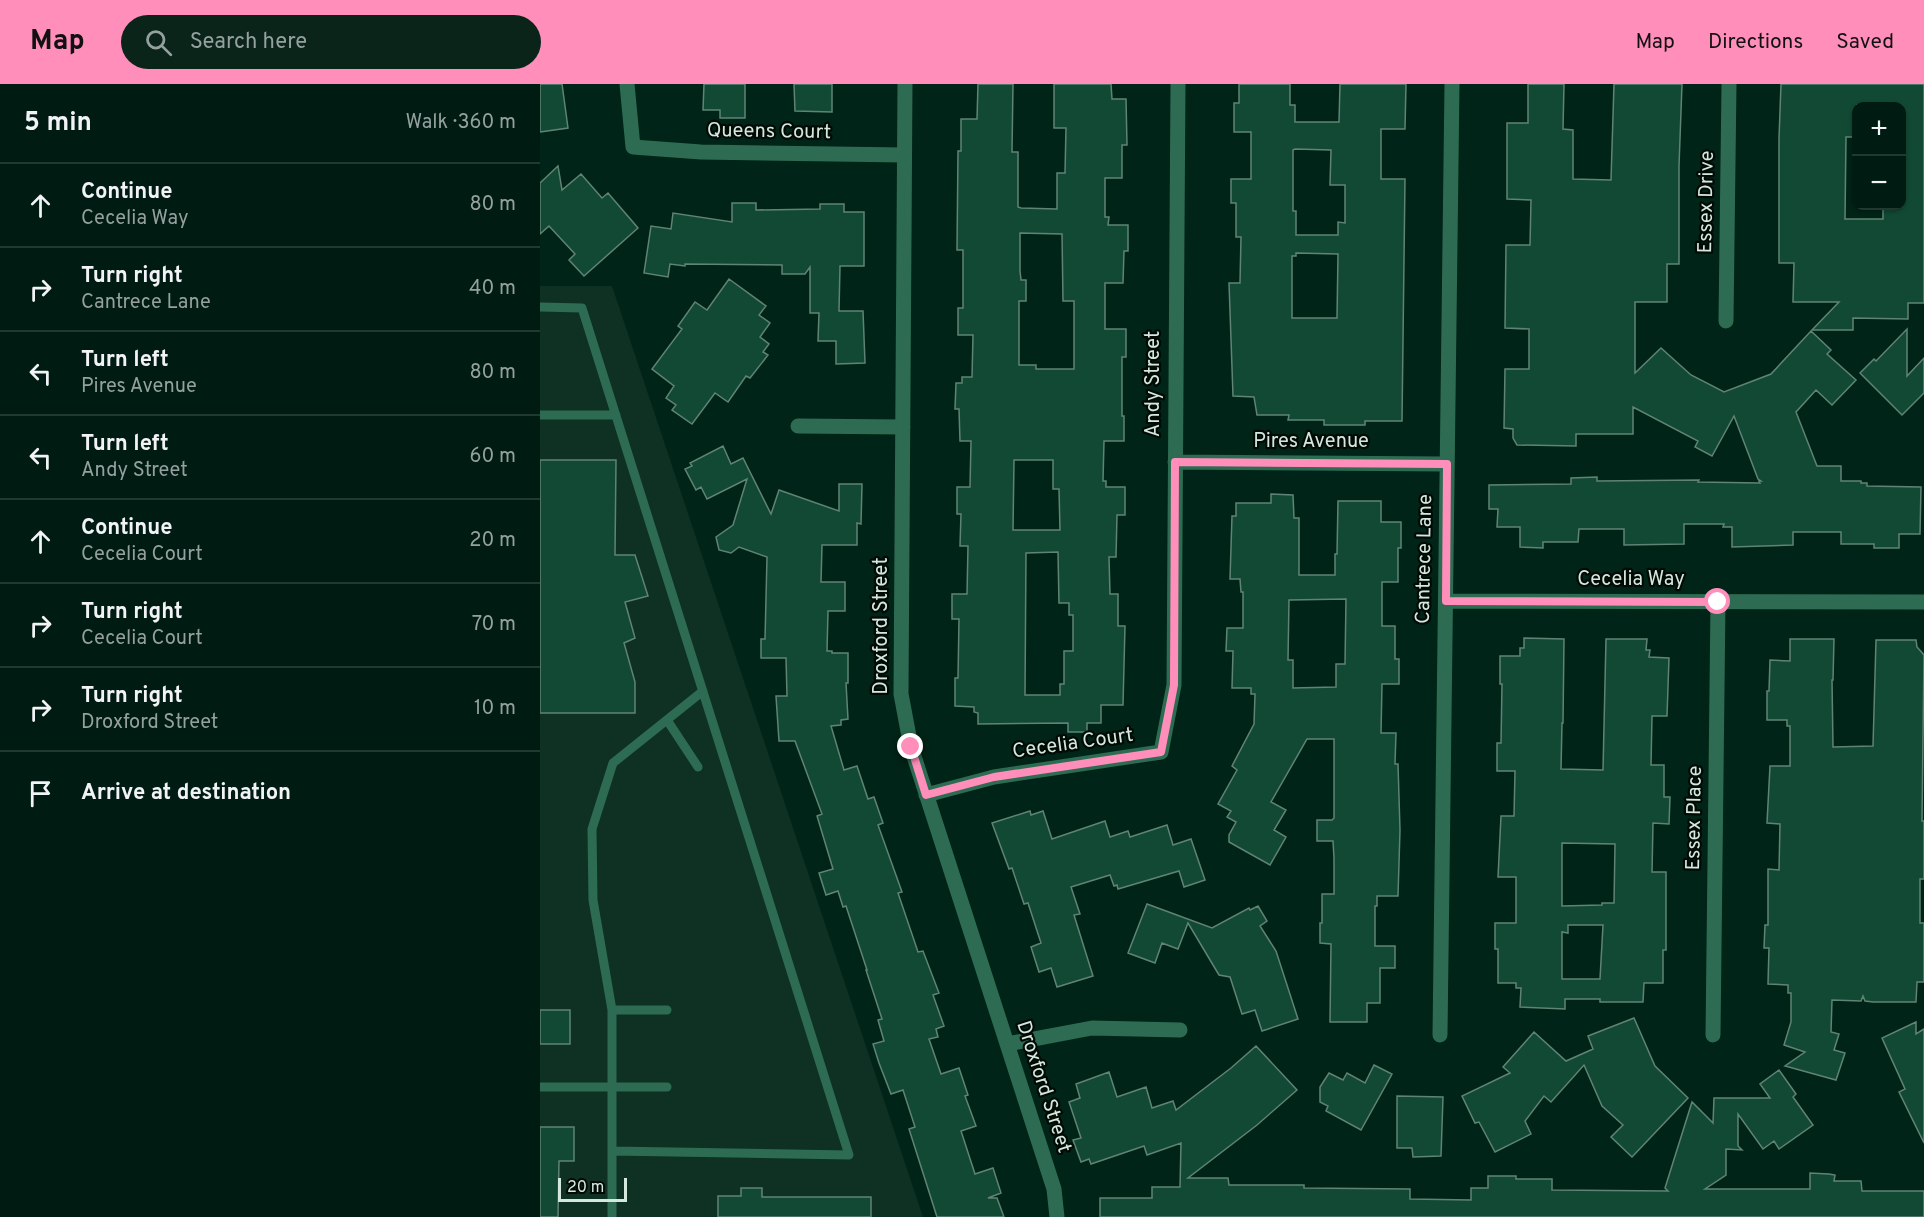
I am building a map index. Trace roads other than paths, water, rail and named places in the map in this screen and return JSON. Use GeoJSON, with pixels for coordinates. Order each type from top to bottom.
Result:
{"type":"FeatureCollection","features":[{"type":"Feature","properties":{"kind":"street","name":"Queens Court"},"geometry":{"type":"LineString","coordinates":[[627,84],[633,147],[701,152],[904,155]]}},
{"type":"Feature","properties":{"kind":"street","name":"Droxford Street"},"geometry":{"type":"LineString","coordinates":[[905,84],[901,694],[911,747],[1054,1190],[1057,1217]]}},
{"type":"Feature","properties":{"kind":"street","name":"Andy Street"},"geometry":{"type":"LineString","coordinates":[[1174,685],[1178,84]]}},
{"type":"Feature","properties":{"kind":"street","name":"Cantrece Lane"},"geometry":{"type":"LineString","coordinates":[[1440,1035],[1452,84]]}},
{"type":"Feature","properties":{"kind":"street","name":"Essex Drive"},"geometry":{"type":"LineString","coordinates":[[1726,321],[1729,84]]}},
{"type":"Feature","properties":{"kind":"street"},"geometry":{"type":"LineString","coordinates":[[798,426],[903,427]]}},
{"type":"Feature","properties":{"kind":"street","name":"Pires Avenue"},"geometry":{"type":"LineString","coordinates":[[1175,462],[1447,464]]}},
{"type":"Feature","properties":{"kind":"street","name":"Cecelia Way"},"geometry":{"type":"LineString","coordinates":[[1446,601],[1924,602]]}},
{"type":"Feature","properties":{"kind":"street","name":"Essex Place"},"geometry":{"type":"LineString","coordinates":[[1713,1035],[1718,602]]}},
{"type":"Feature","properties":{"kind":"street","name":"Cecelia Court"},"geometry":{"type":"LineString","coordinates":[[926,795],[994,777],[1161,752],[1174,685]]}},
{"type":"Feature","properties":{"kind":"street"},"geometry":{"type":"LineString","coordinates":[[1007,1044],[1092,1028],[1180,1030]]}},
{"type":"Feature","properties":{"kind":"lane"},"geometry":{"type":"LineString","coordinates":[[540,307],[582,308],[849,1155],[612,1151]]}},
{"type":"Feature","properties":{"kind":"lane"},"geometry":{"type":"LineString","coordinates":[[540,415],[616,415]]}},
{"type":"Feature","properties":{"kind":"lane"},"geometry":{"type":"LineString","coordinates":[[612,1217],[612,1010],[592,900],[592,829],[613,763],[703,691]]}},
{"type":"Feature","properties":{"kind":"lane"},"geometry":{"type":"LineString","coordinates":[[667,720],[698,767]]}},
{"type":"Feature","properties":{"kind":"lane"},"geometry":{"type":"LineString","coordinates":[[612,1010],[667,1010]]}},
{"type":"Feature","properties":{"kind":"lane"},"geometry":{"type":"LineString","coordinates":[[540,1087],[667,1087]]}}]}
